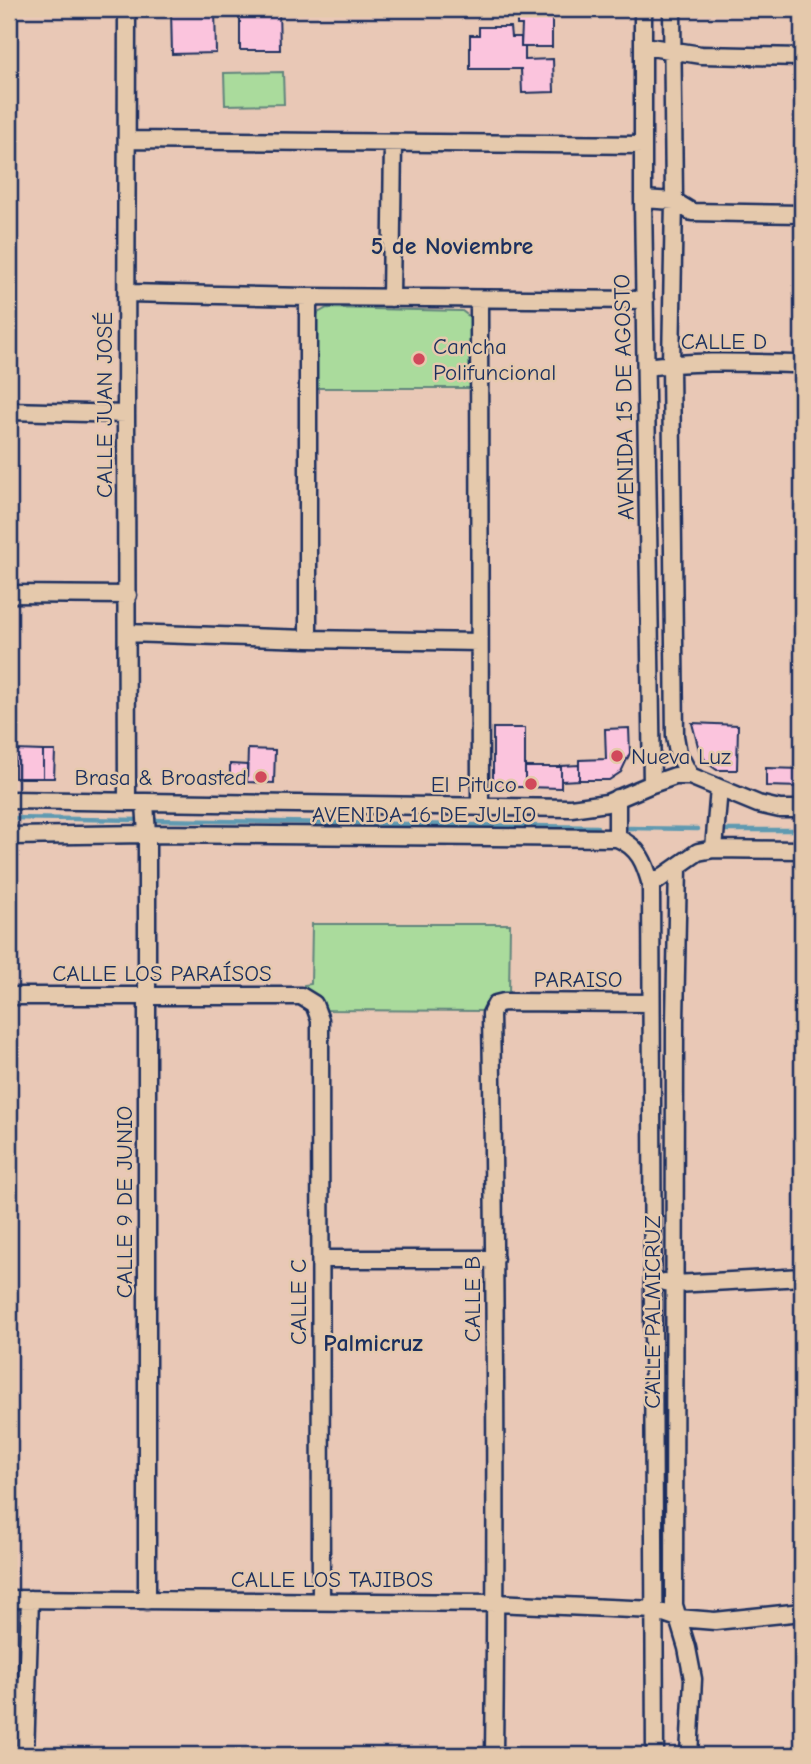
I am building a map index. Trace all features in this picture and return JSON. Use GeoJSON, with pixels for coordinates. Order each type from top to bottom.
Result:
{"type":"FeatureCollection","features":[{"type":"Feature","properties":{"kind":"street","name":"CALLE JUAN JOSÉ"},"geometry":{"type":"LineString","coordinates":[[127,9],[127,802]]}},
{"type":"Feature","properties":{"kind":"street","name":"AVENIDA 15 DE AGOSTO"},"geometry":{"type":"LineString","coordinates":[[643,9],[643,199],[652,784]]}},
{"type":"Feature","properties":{"kind":"street","name":"AVENIDA 15 DE AGOSTO"},"geometry":{"type":"LineString","coordinates":[[672,9],[674,201],[671,364],[675,736],[678,753],[690,776]]}},
{"type":"Feature","properties":{"kind":"street"},"geometry":{"type":"LineString","coordinates":[[644,46],[701,55],[802,57]]}},
{"type":"Feature","properties":{"kind":"street"},"geometry":{"type":"LineString","coordinates":[[127,140],[643,145]]}},
{"type":"Feature","properties":{"kind":"street"},"geometry":{"type":"LineString","coordinates":[[391,298],[393,143]]}},
{"type":"Feature","properties":{"kind":"street"},"geometry":{"type":"LineString","coordinates":[[643,199],[674,201],[692,212],[802,215]]}},
{"type":"Feature","properties":{"kind":"street"},"geometry":{"type":"LineString","coordinates":[[127,293],[645,300]]}},
{"type":"Feature","properties":{"kind":"street"},"geometry":{"type":"LineString","coordinates":[[308,297],[308,639]]}},
{"type":"Feature","properties":{"kind":"street"},"geometry":{"type":"LineString","coordinates":[[479,299],[480,807]]}},
{"type":"Feature","properties":{"kind":"street","name":"CALLE D"},"geometry":{"type":"LineString","coordinates":[[646,368],[704,363],[802,364]]}},
{"type":"Feature","properties":{"kind":"street"},"geometry":{"type":"LineString","coordinates":[[9,411],[126,414]]}},
{"type":"Feature","properties":{"kind":"street"},"geometry":{"type":"LineString","coordinates":[[9,594],[128,595]]}},
{"type":"Feature","properties":{"kind":"street"},"geometry":{"type":"LineString","coordinates":[[127,632],[479,642]]}},
{"type":"Feature","properties":{"kind":"street","name":"AVENIDA 16 DE JULIO"},"geometry":{"type":"LineString","coordinates":[[9,836],[146,819],[278,809],[571,808],[607,803],[676,776],[690,776]]}},
{"type":"Feature","properties":{"kind":"street"},"geometry":{"type":"LineString","coordinates":[[690,776],[758,804],[802,809]]}},
{"type":"Feature","properties":{"kind":"street"},"geometry":{"type":"LineString","coordinates":[[715,843],[719,788]]}},
{"type":"Feature","properties":{"kind":"street"},"geometry":{"type":"LineString","coordinates":[[617,798],[617,837],[638,854],[651,885],[715,843],[802,850]]}},
{"type":"Feature","properties":{"kind":"street","name":"AVENIDA 16 DE JULIO"},"geometry":{"type":"LineString","coordinates":[[9,800],[127,802],[146,819],[278,833],[617,837]]}},
{"type":"Feature","properties":{"kind":"street"},"geometry":{"type":"LineString","coordinates":[[278,809],[278,833]]}},
{"type":"Feature","properties":{"kind":"street","name":"CALLE 9 DE JUNIO"},"geometry":{"type":"LineString","coordinates":[[146,819],[147,1601]]}},
{"type":"Feature","properties":{"kind":"street","name":"CALLE PALMICRUZ"},"geometry":{"type":"LineString","coordinates":[[678,866],[675,1021],[674,1605],[693,1679],[689,1755]]}},
{"type":"Feature","properties":{"kind":"street","name":"CALLE PALMICRUZ"},"geometry":{"type":"LineString","coordinates":[[651,885],[655,1755]]}},
{"type":"Feature","properties":{"kind":"street","name":"CALLE LOS PARAÍSOS"},"geometry":{"type":"LineString","coordinates":[[9,996],[301,996],[314,1004]]}},
{"type":"Feature","properties":{"kind":"street","name":"PARAISO"},"geometry":{"type":"LineString","coordinates":[[504,1002],[651,1003]]}},
{"type":"Feature","properties":{"kind":"street","name":"CALLE B"},"geometry":{"type":"LineString","coordinates":[[494,1755],[495,1259],[491,1014],[496,1004],[504,1002]]}},
{"type":"Feature","properties":{"kind":"street","name":"CALLE C"},"geometry":{"type":"LineString","coordinates":[[314,1004],[320,1020],[321,1601]]}},
{"type":"Feature","properties":{"kind":"street"},"geometry":{"type":"LineString","coordinates":[[321,1259],[495,1259]]}},
{"type":"Feature","properties":{"kind":"street"},"geometry":{"type":"LineString","coordinates":[[653,1280],[676,1284],[802,1277]]}},
{"type":"Feature","properties":{"kind":"street","name":"CALLE LOS TAJIBOS"},"geometry":{"type":"LineString","coordinates":[[9,1599],[496,1603],[655,1609],[678,1618],[715,1622],[802,1612]]}},
{"type":"Feature","properties":{"kind":"street"},"geometry":{"type":"LineString","coordinates":[[25,1755],[30,1599]]}},
{"type":"Feature","properties":{"kind":"green space"},"geometry":{"type":"Polygon","coordinates":[[[283,72],[284,104],[225,105],[224,73],[283,72]]]}},
{"type":"Feature","properties":{"kind":"green space"},"geometry":{"type":"Polygon","coordinates":[[[327,308],[462,311],[470,317],[470,388],[316,388],[316,318],[318,313],[327,308]]]}},
{"type":"Feature","properties":{"kind":"green space"},"geometry":{"type":"Polygon","coordinates":[[[312,924],[510,924],[509,996],[486,1011],[325,1010],[321,1001],[304,993],[304,985],[311,984],[312,924]]]}},
{"type":"Feature","properties":{"kind":"building"},"geometry":{"type":"Polygon","coordinates":[[[171,9],[215,9],[216,53],[172,54],[171,9]]]}},
{"type":"Feature","properties":{"kind":"building"},"geometry":{"type":"Polygon","coordinates":[[[240,9],[279,9],[280,50],[240,50],[240,9]]]}},
{"type":"Feature","properties":{"kind":"building"},"geometry":{"type":"Polygon","coordinates":[[[499,9],[526,9],[526,15],[499,15],[499,9]]]}},
{"type":"Feature","properties":{"kind":"building"},"geometry":{"type":"Polygon","coordinates":[[[546,9],[574,9],[574,15],[546,15],[546,9]]]}},
{"type":"Feature","properties":{"kind":"building"},"geometry":{"type":"Polygon","coordinates":[[[527,12],[546,12],[546,15],[552,15],[552,47],[521,47],[522,25],[517,25],[517,15],[526,15],[527,12]]]}},
{"type":"Feature","properties":{"kind":"building"},"geometry":{"type":"Polygon","coordinates":[[[479,27],[510,27],[511,37],[521,37],[521,47],[525,47],[525,60],[553,59],[554,92],[522,93],[521,69],[470,69],[470,35],[479,35],[479,27]]]}},
{"type":"Feature","properties":{"kind":"building"},"geometry":{"type":"Polygon","coordinates":[[[692,723],[738,725],[737,770],[717,770],[707,763],[699,750],[692,723]]]}},
{"type":"Feature","properties":{"kind":"building"},"geometry":{"type":"Polygon","coordinates":[[[493,728],[525,728],[525,787],[496,787],[493,783],[493,728]]]}},
{"type":"Feature","properties":{"kind":"building","name":"Nueva Luz"},"geometry":{"type":"Polygon","coordinates":[[[629,728],[630,753],[621,772],[609,780],[579,780],[579,760],[606,759],[605,729],[629,728]]]}},
{"type":"Feature","properties":{"kind":"building"},"geometry":{"type":"Polygon","coordinates":[[[248,749],[275,750],[274,783],[247,782],[248,749]]]}},
{"type":"Feature","properties":{"kind":"building"},"geometry":{"type":"Polygon","coordinates":[[[15,750],[43,751],[43,778],[15,778],[15,750]]]}},
{"type":"Feature","properties":{"kind":"building"},"geometry":{"type":"Polygon","coordinates":[[[43,751],[55,751],[54,778],[43,778],[43,751]]]}},
{"type":"Feature","properties":{"kind":"building"},"geometry":{"type":"Polygon","coordinates":[[[230,764],[247,765],[247,782],[230,781],[230,764]]]}},
{"type":"Feature","properties":{"kind":"building"},"geometry":{"type":"Polygon","coordinates":[[[579,765],[579,780],[561,781],[561,766],[579,765]]]}},
{"type":"Feature","properties":{"kind":"building"},"geometry":{"type":"Polygon","coordinates":[[[525,767],[561,767],[561,788],[525,787],[525,767]]]}},
{"type":"Feature","properties":{"kind":"building"},"geometry":{"type":"Polygon","coordinates":[[[766,768],[802,769],[802,787],[766,786],[766,768]]]}},
{"type":"Feature","properties":{"kind":"waterway"},"geometry":{"type":"LineString","coordinates":[[9,818],[141,820]]}},
{"type":"Feature","properties":{"kind":"waterway"},"geometry":{"type":"LineString","coordinates":[[150,820],[597,827]]}},
{"type":"Feature","properties":{"kind":"waterway"},"geometry":{"type":"LineString","coordinates":[[629,828],[698,829]]}},
{"type":"Feature","properties":{"kind":"waterway"},"geometry":{"type":"LineString","coordinates":[[726,830],[802,830]]}},
{"type":"Feature","properties":{"kind":"place","name":"Cancha Polifuncional"},"geometry":{"type":"Point","coordinates":[419,359]}},
{"type":"Feature","properties":{"kind":"place","name":"Nueva Luz"},"geometry":{"type":"Point","coordinates":[617,756]}},
{"type":"Feature","properties":{"kind":"place","name":"Brasa & Broasted"},"geometry":{"type":"Point","coordinates":[261,777]}},
{"type":"Feature","properties":{"kind":"place","name":"El Pituco"},"geometry":{"type":"Point","coordinates":[531,784]}},
{"type":"Feature","properties":{"kind":"district","name":"5 de Noviembre"},"geometry":{"type":"Point","coordinates":[452,246]}},
{"type":"Feature","properties":{"kind":"district","name":"Palmicruz"},"geometry":{"type":"Point","coordinates":[373,1343]}}]}
